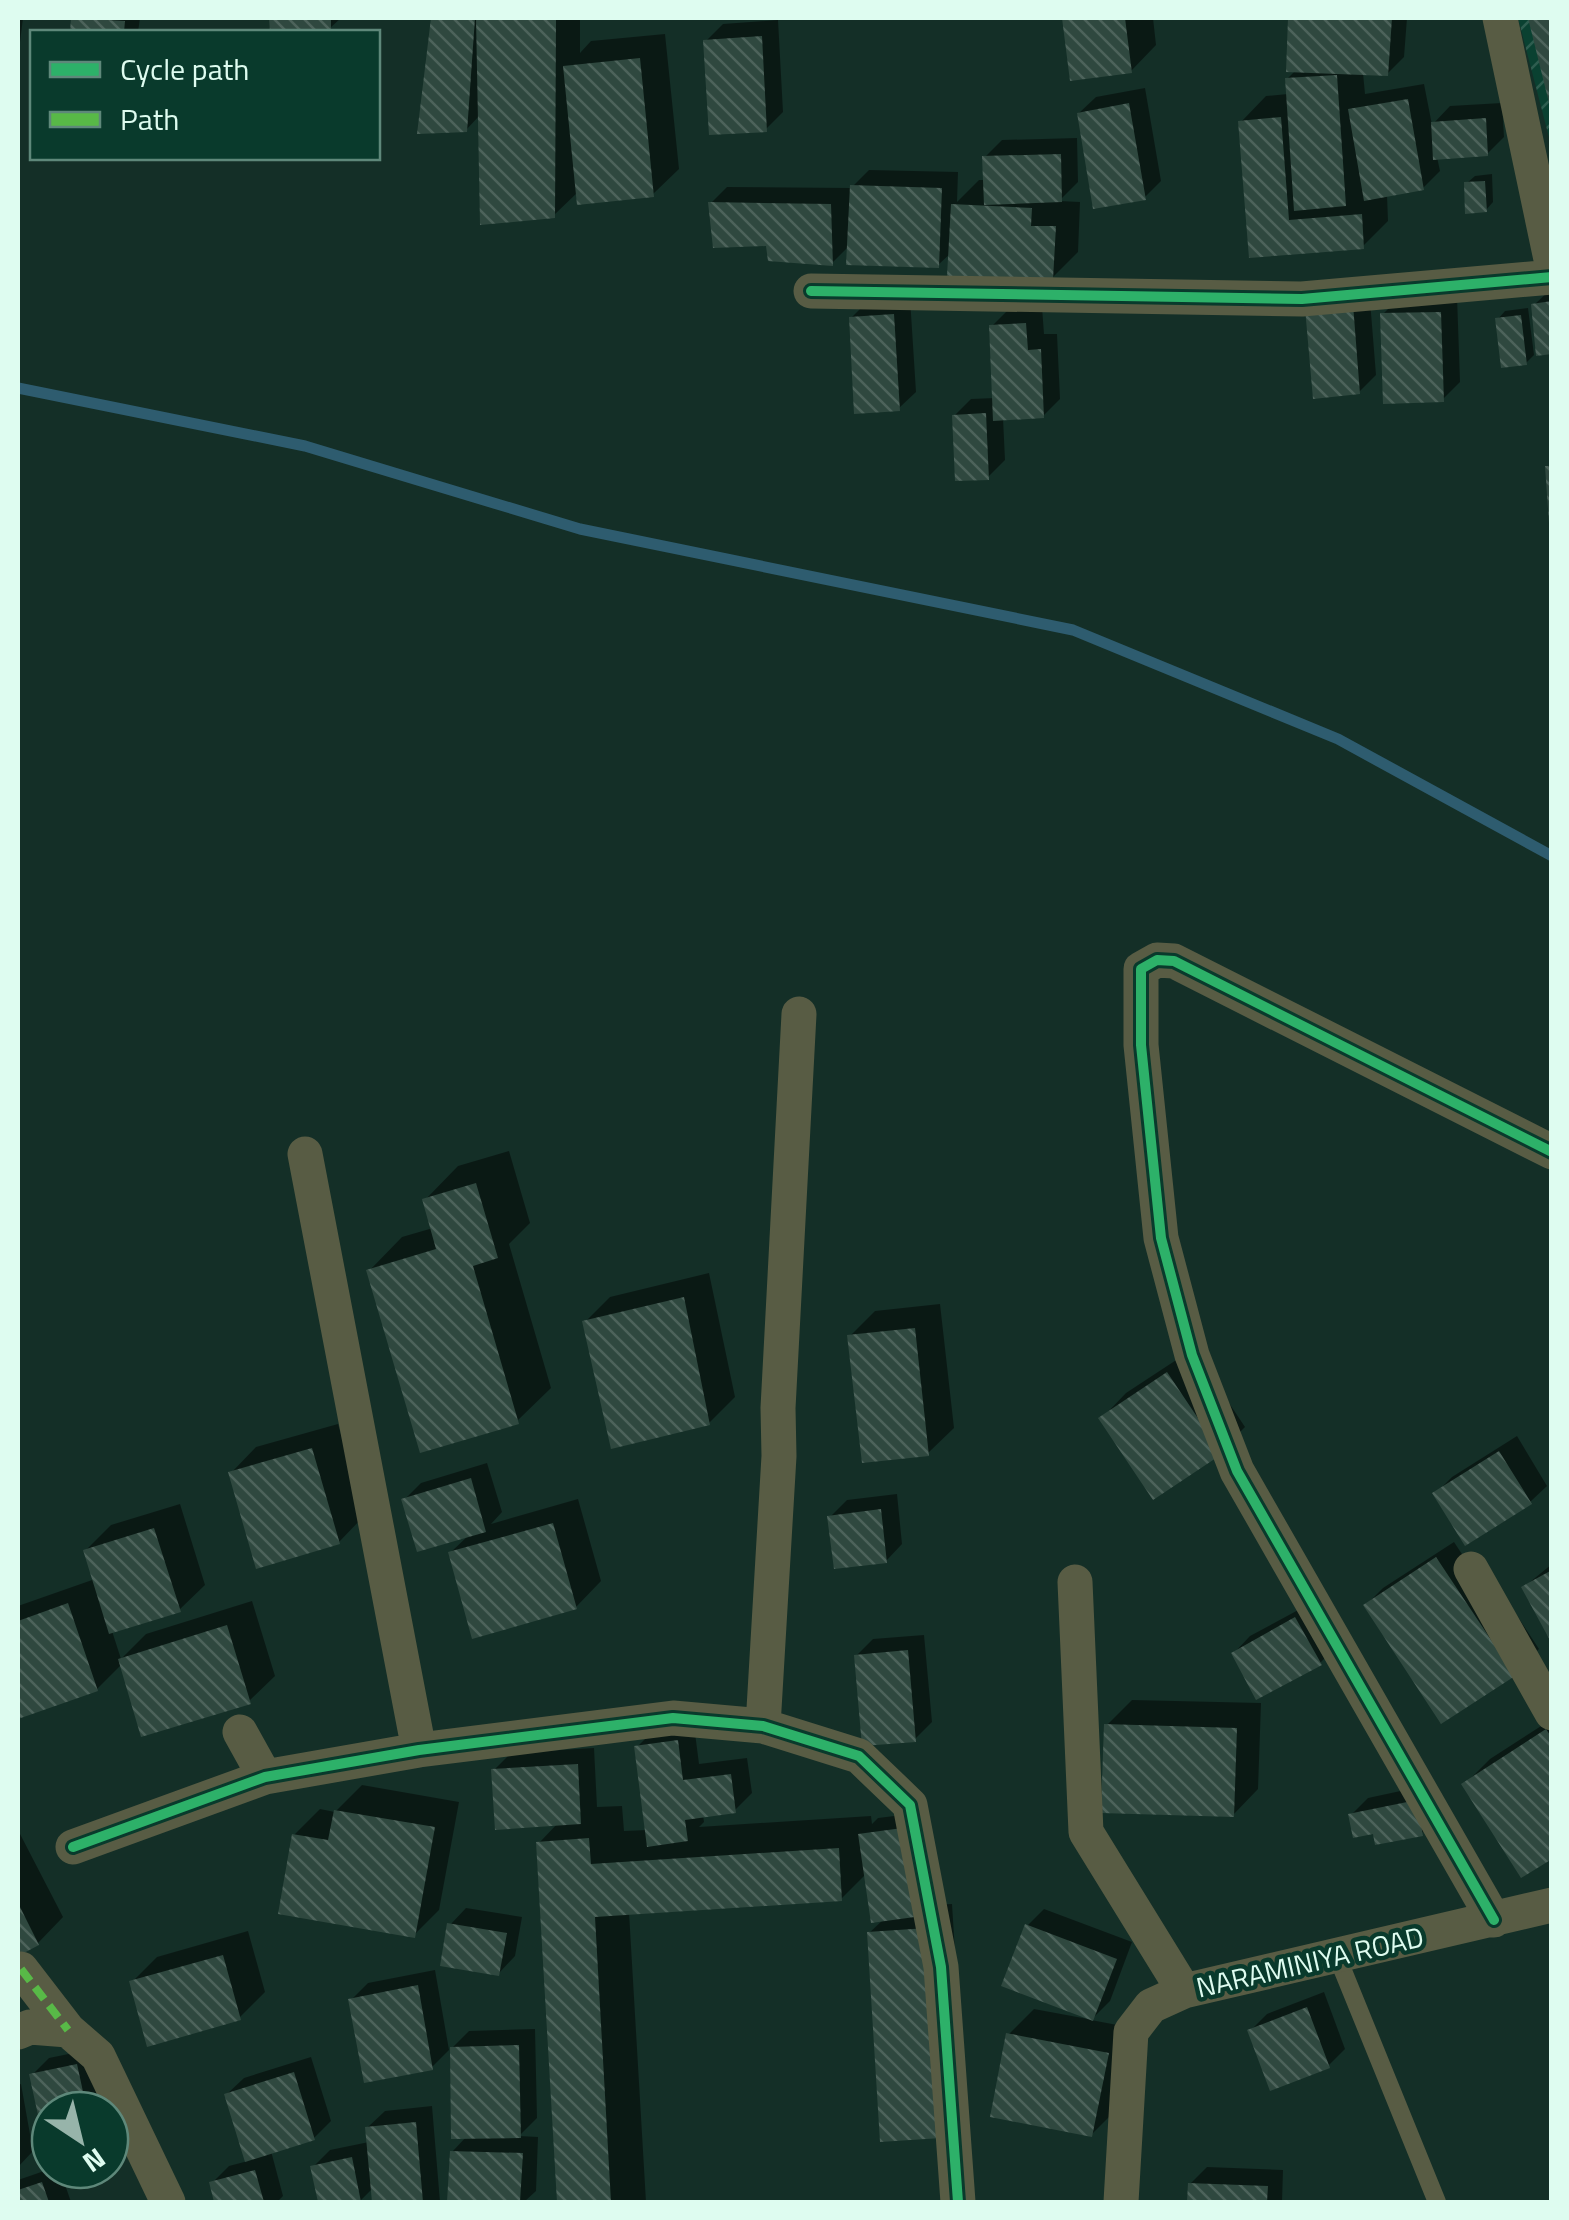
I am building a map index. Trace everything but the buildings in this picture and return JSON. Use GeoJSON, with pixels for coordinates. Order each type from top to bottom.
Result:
{"type":"FeatureCollection","features":[{"type":"Feature","properties":{"kind":"street"},"geometry":{"type":"LineString","coordinates":[[1500,18],[1552,264]]}},
{"type":"Feature","properties":{"kind":"street"},"geometry":{"type":"LineString","coordinates":[[811,291],[1302,299],[1552,277]]}},
{"type":"Feature","properties":{"kind":"street"},"geometry":{"type":"LineString","coordinates":[[1494,1920],[1238,1471],[1192,1355],[1161,1238],[1141,1045],[1141,969],[1157,960],[1174,961],[1552,1152]]}},
{"type":"Feature","properties":{"kind":"street"},"geometry":{"type":"LineString","coordinates":[[763,1726],[799,1014]]}},
{"type":"Feature","properties":{"kind":"street"},"geometry":{"type":"LineString","coordinates":[[305,1154],[419,1750]]}},
{"type":"Feature","properties":{"kind":"street"},"geometry":{"type":"LineString","coordinates":[[1471,1569],[1552,1714]]}},
{"type":"Feature","properties":{"kind":"street"},"geometry":{"type":"LineString","coordinates":[[1075,1582],[1086,1832],[1184,1991]]}},
{"type":"Feature","properties":{"kind":"street"},"geometry":{"type":"LineString","coordinates":[[73,1847],[265,1777],[419,1750],[674,1718],[763,1726],[859,1756],[910,1805],[942,1967],[958,2202]]}},
{"type":"Feature","properties":{"kind":"street"},"geometry":{"type":"LineString","coordinates":[[240,1732],[265,1777]]}},
{"type":"Feature","properties":{"kind":"street","name":"NARAMINIYA ROAD"},"geometry":{"type":"LineString","coordinates":[[1121,2202],[1131,2032],[1152,2006],[1184,1991],[1552,1905]]}},
{"type":"Feature","properties":{"kind":"street"},"geometry":{"type":"LineString","coordinates":[[21,1968],[68,2030],[98,2056],[168,2202]]}},
{"type":"Feature","properties":{"kind":"street"},"geometry":{"type":"LineString","coordinates":[[18,2032],[30,2026],[68,2030]]}},
{"type":"Feature","properties":{"kind":"lane"},"geometry":{"type":"LineString","coordinates":[[1337,1956],[1437,2202]]}},
{"type":"Feature","properties":{"kind":"shaded area"},"geometry":{"type":"Polygon","coordinates":[[[1518,18],[1551,18],[1551,145],[1518,18]]]}},
{"type":"Feature","properties":{"kind":"waterway"},"geometry":{"type":"LineString","coordinates":[[18,388],[305,446],[580,529],[1073,630],[1338,739],[1552,856]]}},
{"type":"Feature","properties":{"kind":"marked path"},"geometry":{"type":"LineString","coordinates":[[21,1969],[68,2030]]}},
{"type":"Feature","properties":{"kind":"cycle path"},"geometry":{"type":"LineString","coordinates":[[811,291],[1302,299],[1552,277]]}},
{"type":"Feature","properties":{"kind":"cycle path"},"geometry":{"type":"LineString","coordinates":[[1494,1920],[1237,1471],[1192,1355],[1161,1238],[1141,1045],[1141,969],[1157,960],[1174,961],[1552,1152]]}},
{"type":"Feature","properties":{"kind":"cycle path"},"geometry":{"type":"LineString","coordinates":[[73,1847],[265,1777],[419,1750],[673,1718],[763,1726],[859,1756],[910,1805],[941,1967],[958,2202]]}}]}
